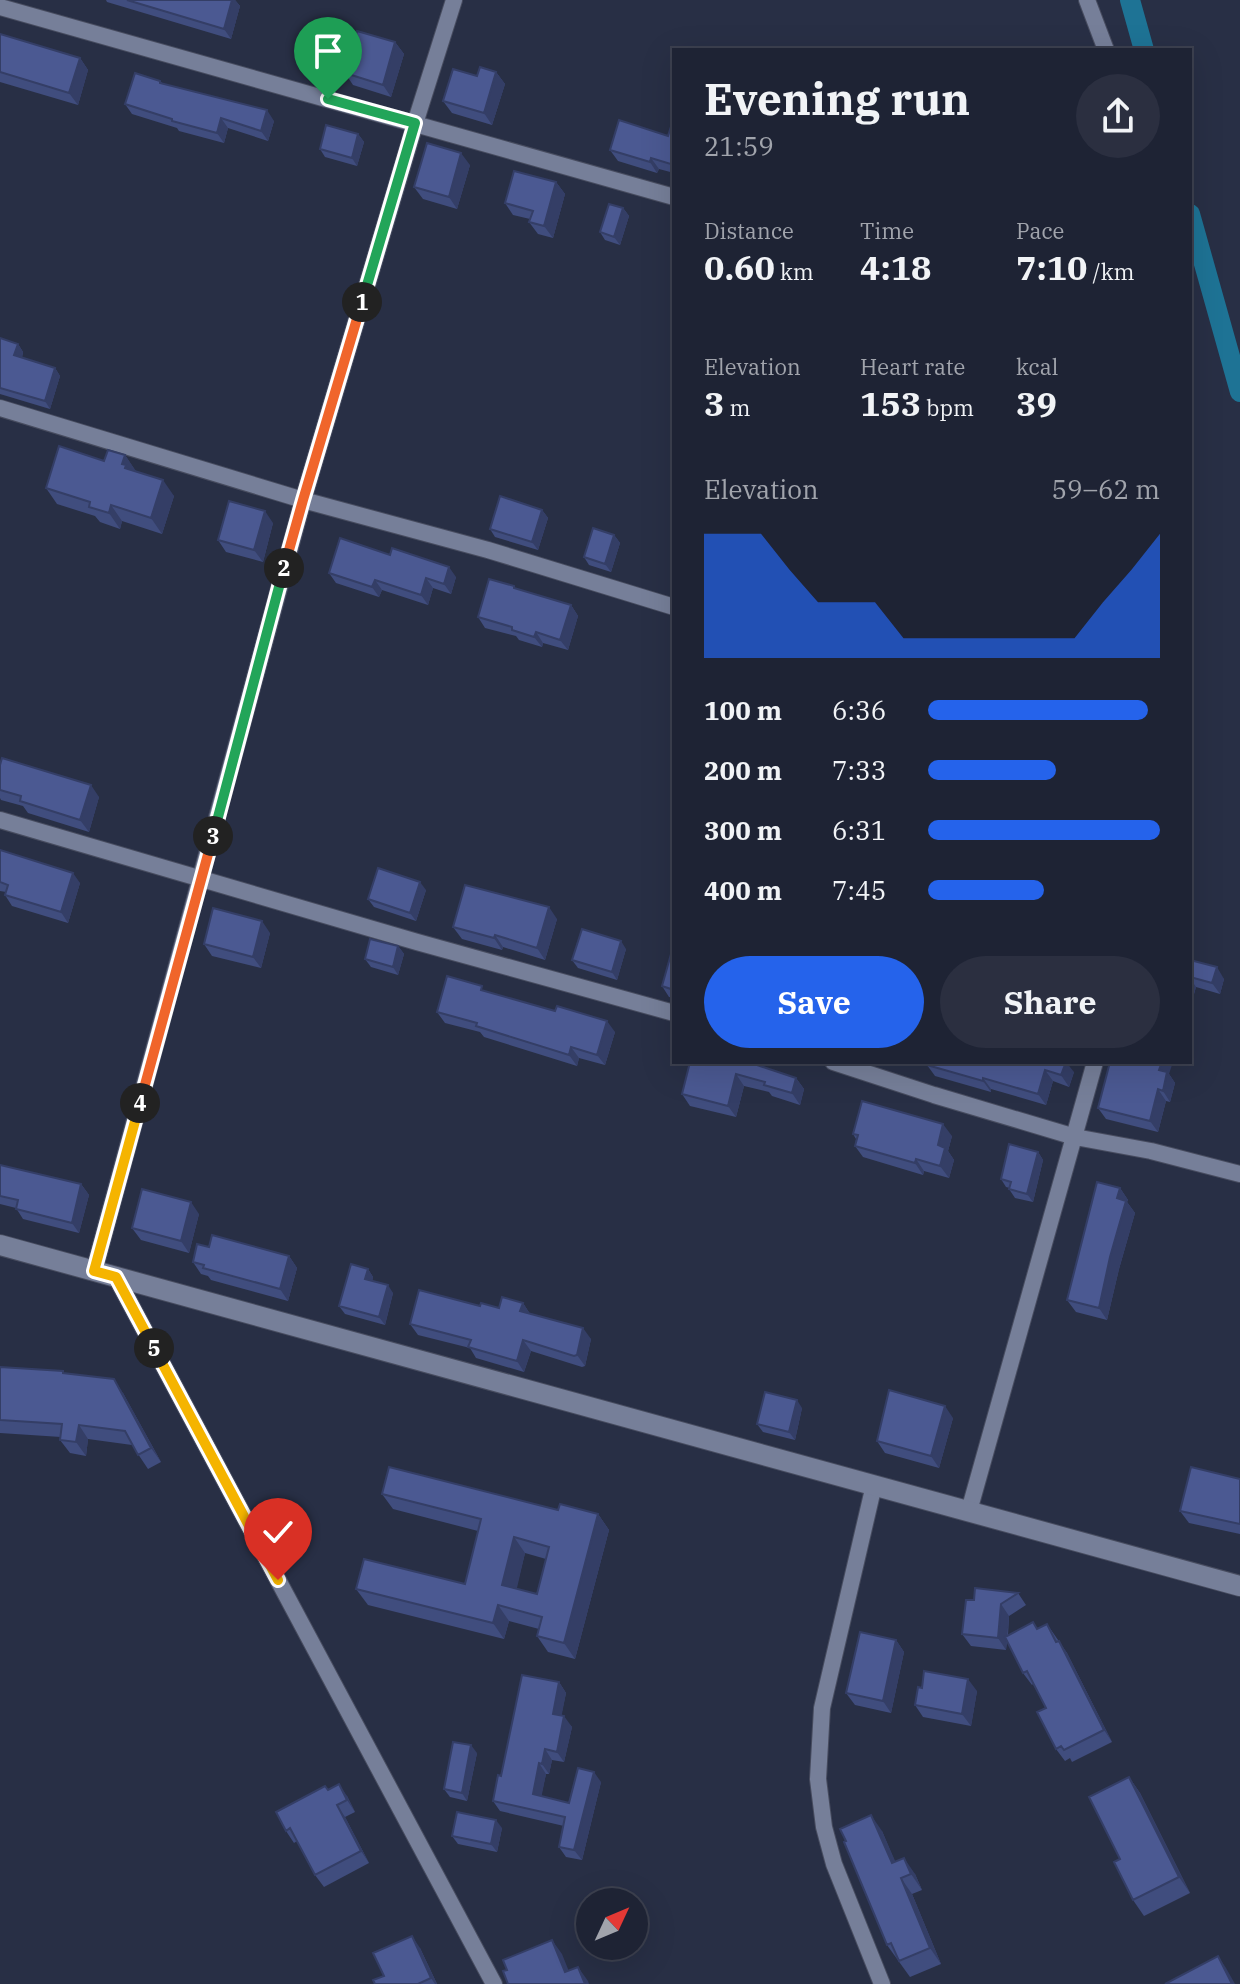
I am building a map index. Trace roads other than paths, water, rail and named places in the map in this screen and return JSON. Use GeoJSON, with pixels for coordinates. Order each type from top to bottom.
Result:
{"type":"FeatureCollection","features":[{"type":"Feature","properties":{"kind":"street"},"geometry":{"type":"LineString","coordinates":[[94,1271],[303,500],[454,0]]}},
{"type":"Feature","properties":{"kind":"street"},"geometry":{"type":"LineString","coordinates":[[1087,0],[1105,48]]}},
{"type":"Feature","properties":{"kind":"street"},"geometry":{"type":"LineString","coordinates":[[0,7],[672,196]]}},
{"type":"Feature","properties":{"kind":"street"},"geometry":{"type":"LineString","coordinates":[[0,408],[303,500],[488,550],[672,606]]}},
{"type":"Feature","properties":{"kind":"street"},"geometry":{"type":"LineString","coordinates":[[0,820],[417,942],[672,1012]]}},
{"type":"Feature","properties":{"kind":"street"},"geometry":{"type":"LineString","coordinates":[[839,1064],[1075,1137],[1151,1151],[1240,1174]]}},
{"type":"Feature","properties":{"kind":"street"},"geometry":{"type":"LineString","coordinates":[[969,1511],[1094,1064]]}},
{"type":"Feature","properties":{"kind":"street"},"geometry":{"type":"LineString","coordinates":[[0,1245],[1240,1586]]}},
{"type":"Feature","properties":{"kind":"street"},"geometry":{"type":"LineString","coordinates":[[116,1277],[494,1984]]}},
{"type":"Feature","properties":{"kind":"street"},"geometry":{"type":"LineString","coordinates":[[874,1485],[822,1708],[818,1779],[824,1827],[834,1864],[882,1984]]}},
{"type":"Feature","properties":{"kind":"waterway"},"geometry":{"type":"LineString","coordinates":[[1130,0],[1143,48]]}},
{"type":"Feature","properties":{"kind":"waterway"},"geometry":{"type":"LineString","coordinates":[[1192,221],[1240,392]]}}]}
